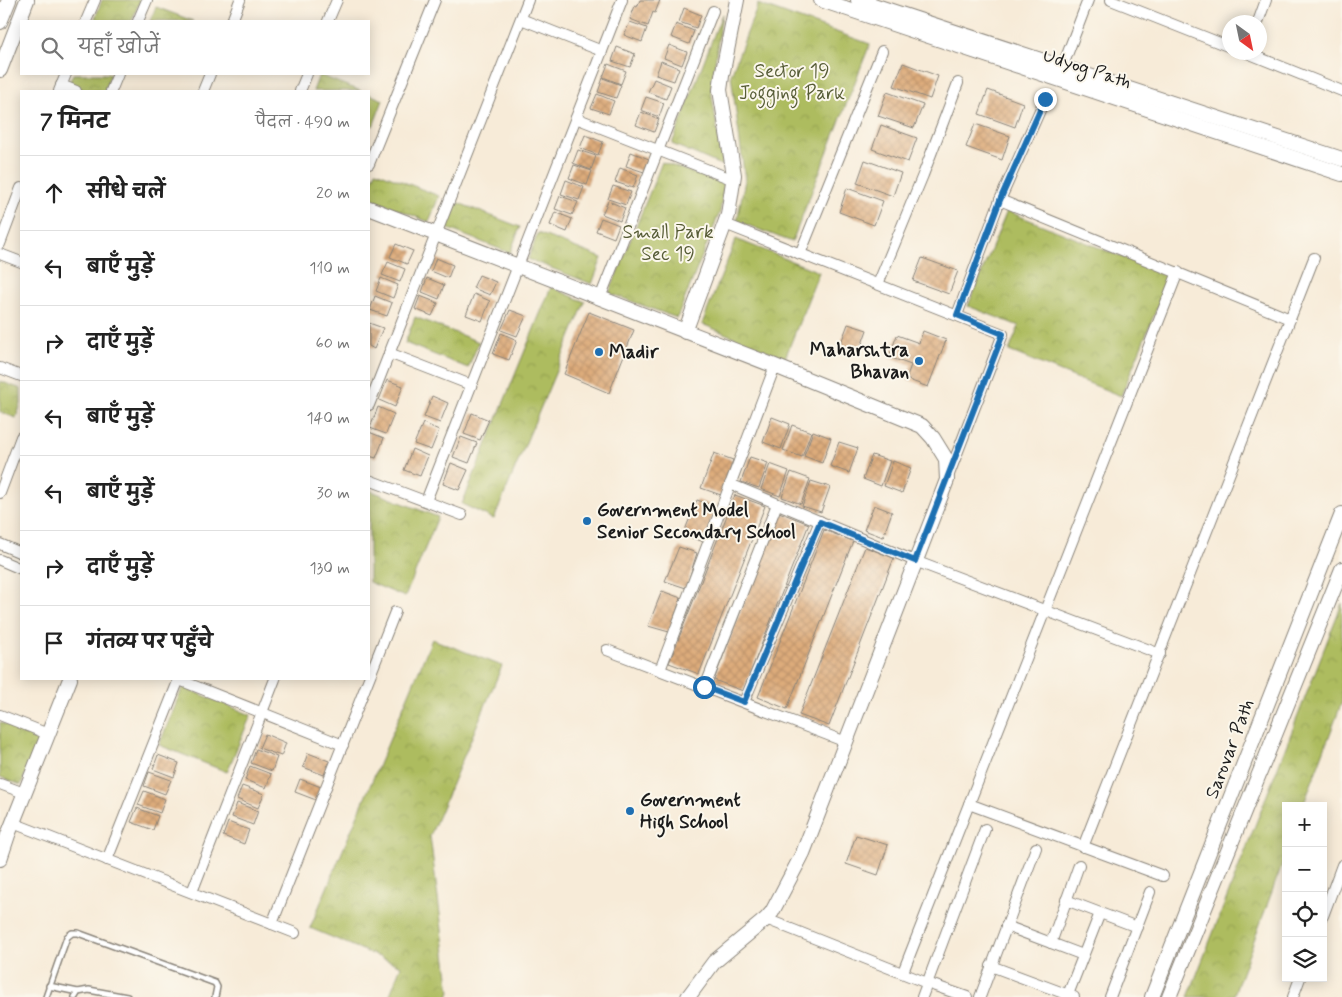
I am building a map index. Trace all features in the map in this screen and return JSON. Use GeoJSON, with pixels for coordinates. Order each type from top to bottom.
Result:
{"type":"FeatureCollection","features":[{"type":"Feature","properties":{"kind":"main road"},"geometry":{"type":"LineString","coordinates":[[0,22],[9,0]]}},
{"type":"Feature","properties":{"kind":"main road"},"geometry":{"type":"LineString","coordinates":[[0,70],[27,0]]}},
{"type":"Feature","properties":{"kind":"main road"},"geometry":{"type":"LineString","coordinates":[[686,332],[728,215],[734,180],[720,90],[737,0]]}},
{"type":"Feature","properties":{"kind":"main road","name":"Udyog Path"},"geometry":{"type":"LineString","coordinates":[[821,0],[1342,174]]}},
{"type":"Feature","properties":{"kind":"main road","name":"Udyog Path"},"geometry":{"type":"LineString","coordinates":[[858,0],[1342,158]]}},
{"type":"Feature","properties":{"kind":"main road"},"geometry":{"type":"LineString","coordinates":[[370,208],[775,366],[922,426],[933,438],[946,459],[947,480],[803,852],[772,912],[714,962],[688,997]]}},
{"type":"Feature","properties":{"kind":"main road","name":"Sarovar Path"},"geometry":{"type":"LineString","coordinates":[[1152,997],[1342,514]]}},
{"type":"Feature","properties":{"kind":"main road","name":"Sarovar Path"},"geometry":{"type":"LineString","coordinates":[[1170,997],[1342,569]]}},
{"type":"Feature","properties":{"kind":"main road"},"geometry":{"type":"LineString","coordinates":[[0,859],[24,793],[70,680]]}},
{"type":"Feature","properties":{"kind":"street"},"geometry":{"type":"LineString","coordinates":[[86,20],[95,0]]}},
{"type":"Feature","properties":{"kind":"street"},"geometry":{"type":"LineString","coordinates":[[138,20],[147,0]]}},
{"type":"Feature","properties":{"kind":"street"},"geometry":{"type":"LineString","coordinates":[[232,20],[240,0]]}},
{"type":"Feature","properties":{"kind":"street"},"geometry":{"type":"LineString","coordinates":[[328,20],[336,0]]}},
{"type":"Feature","properties":{"kind":"street"},"geometry":{"type":"LineString","coordinates":[[370,162],[435,0]]}},
{"type":"Feature","properties":{"kind":"street"},"geometry":{"type":"LineString","coordinates":[[372,389],[389,353],[528,0]]}},
{"type":"Feature","properties":{"kind":"street"},"geometry":{"type":"LineString","coordinates":[[426,501],[622,0]]}},
{"type":"Feature","properties":{"kind":"street"},"geometry":{"type":"LineString","coordinates":[[1062,68],[1088,0]]}},
{"type":"Feature","properties":{"kind":"street"},"geometry":{"type":"LineString","coordinates":[[1112,0],[1222,43]]}},
{"type":"Feature","properties":{"kind":"street"},"geometry":{"type":"LineString","coordinates":[[1261,15],[1266,0]]}},
{"type":"Feature","properties":{"kind":"street"},"geometry":{"type":"LineString","coordinates":[[600,298],[713,11]]}},
{"type":"Feature","properties":{"kind":"street"},"geometry":{"type":"LineString","coordinates":[[521,19],[602,51]]}},
{"type":"Feature","properties":{"kind":"street"},"geometry":{"type":"LineString","coordinates":[[800,254],[882,51]]}},
{"type":"Feature","properties":{"kind":"street"},"geometry":{"type":"LineString","coordinates":[[1263,60],[1342,90]]}},
{"type":"Feature","properties":{"kind":"street"},"geometry":{"type":"LineString","coordinates":[[60,88],[66,75]]}},
{"type":"Feature","properties":{"kind":"street"},"geometry":{"type":"LineString","coordinates":[[111,90],[118,75]]}},
{"type":"Feature","properties":{"kind":"street"},"geometry":{"type":"LineString","coordinates":[[203,90],[210,75]]}},
{"type":"Feature","properties":{"kind":"street"},"geometry":{"type":"LineString","coordinates":[[300,90],[307,75]]}},
{"type":"Feature","properties":{"kind":"street"},"geometry":{"type":"LineString","coordinates":[[878,284],[923,175],[958,83]]}},
{"type":"Feature","properties":{"kind":"street"},"geometry":{"type":"LineString","coordinates":[[957,315],[1000,200],[1045,99]]}},
{"type":"Feature","properties":{"kind":"street"},"geometry":{"type":"LineString","coordinates":[[576,118],[734,180]]}},
{"type":"Feature","properties":{"kind":"street"},"geometry":{"type":"LineString","coordinates":[[0,244],[20,191]]}},
{"type":"Feature","properties":{"kind":"street"},"geometry":{"type":"LineString","coordinates":[[1000,200],[1290,319]]}},
{"type":"Feature","properties":{"kind":"street"},"geometry":{"type":"LineString","coordinates":[[725,224],[1003,334],[947,480]]}},
{"type":"Feature","properties":{"kind":"street"},"geometry":{"type":"LineString","coordinates":[[0,254],[20,262]]}},
{"type":"Feature","properties":{"kind":"street"},"geometry":{"type":"LineString","coordinates":[[1083,847],[1314,258]]}},
{"type":"Feature","properties":{"kind":"street"},"geometry":{"type":"LineString","coordinates":[[903,972],[1178,272]]}},
{"type":"Feature","properties":{"kind":"street"},"geometry":{"type":"LineString","coordinates":[[389,353],[471,385]]}},
{"type":"Feature","properties":{"kind":"street"},"geometry":{"type":"LineString","coordinates":[[660,670],[775,366]]}},
{"type":"Feature","properties":{"kind":"street"},"geometry":{"type":"LineString","coordinates":[[0,368],[20,376]]}},
{"type":"Feature","properties":{"kind":"street"},"geometry":{"type":"LineString","coordinates":[[0,493],[20,440]]}},
{"type":"Feature","properties":{"kind":"street"},"geometry":{"type":"LineString","coordinates":[[370,480],[462,515]]}},
{"type":"Feature","properties":{"kind":"street"},"geometry":{"type":"LineString","coordinates":[[730,484],[915,561],[1160,654]]}},
{"type":"Feature","properties":{"kind":"street"},"geometry":{"type":"LineString","coordinates":[[704,687],[777,504]]}},
{"type":"Feature","properties":{"kind":"street"},"geometry":{"type":"LineString","coordinates":[[744,702],[820,522]]}},
{"type":"Feature","properties":{"kind":"street"},"geometry":{"type":"LineString","coordinates":[[0,544],[20,553]]}},
{"type":"Feature","properties":{"kind":"street"},"geometry":{"type":"LineString","coordinates":[[0,560],[20,569]]}},
{"type":"Feature","properties":{"kind":"street"},"geometry":{"type":"LineString","coordinates":[[370,676],[395,612]]}},
{"type":"Feature","properties":{"kind":"street"},"geometry":{"type":"LineString","coordinates":[[606,650],[846,742]]}},
{"type":"Feature","properties":{"kind":"street"},"geometry":{"type":"LineString","coordinates":[[108,860],[178,680]]}},
{"type":"Feature","properties":{"kind":"street"},"geometry":{"type":"LineString","coordinates":[[180,680],[343,745]]}},
{"type":"Feature","properties":{"kind":"street"},"geometry":{"type":"LineString","coordinates":[[192,892],[275,680]]}},
{"type":"Feature","properties":{"kind":"street"},"geometry":{"type":"LineString","coordinates":[[272,924],[368,680]]}},
{"type":"Feature","properties":{"kind":"street"},"geometry":{"type":"LineString","coordinates":[[0,715],[48,734]]}},
{"type":"Feature","properties":{"kind":"street"},"geometry":{"type":"LineString","coordinates":[[0,784],[24,793]]}},
{"type":"Feature","properties":{"kind":"street"},"geometry":{"type":"LineString","coordinates":[[969,804],[1163,876]]}},
{"type":"Feature","properties":{"kind":"street"},"geometry":{"type":"LineString","coordinates":[[13,823],[295,933]]}},
{"type":"Feature","properties":{"kind":"street"},"geometry":{"type":"LineString","coordinates":[[922,997],[985,829]]}},
{"type":"Feature","properties":{"kind":"street"},"geometry":{"type":"LineString","coordinates":[[980,997],[1036,848]]}},
{"type":"Feature","properties":{"kind":"street"},"geometry":{"type":"LineString","coordinates":[[1051,943],[1079,865]]}},
{"type":"Feature","properties":{"kind":"street"},"geometry":{"type":"LineString","coordinates":[[1327,905],[1342,865]]}},
{"type":"Feature","properties":{"kind":"street"},"geometry":{"type":"LineString","coordinates":[[1110,997],[1150,892]]}},
{"type":"Feature","properties":{"kind":"street"},"geometry":{"type":"LineString","coordinates":[[1066,900],[1137,927]]}},
{"type":"Feature","properties":{"kind":"street"},"geometry":{"type":"LineString","coordinates":[[991,966],[1070,996],[1083,955],[1100,913]]}},
{"type":"Feature","properties":{"kind":"street"},"geometry":{"type":"LineString","coordinates":[[766,919],[967,997]]}},
{"type":"Feature","properties":{"kind":"street"},"geometry":{"type":"LineString","coordinates":[[1006,926],[1083,955]]}},
{"type":"Feature","properties":{"kind":"street"},"geometry":{"type":"LineString","coordinates":[[1293,997],[1299,982]]}},
{"type":"Feature","properties":{"kind":"lane"},"geometry":{"type":"LineString","coordinates":[[46,997],[68,937],[72,933],[78,933],[215,983],[217,987],[215,997]]}},
{"type":"Feature","properties":{"kind":"lane"},"geometry":{"type":"LineString","coordinates":[[50,986],[77,994],[89,990],[127,997]]}},
{"type":"Feature","properties":{"kind":"green space"},"geometry":{"type":"Polygon","coordinates":[[[102,0],[140,0],[132,20],[94,20],[102,0]]]}},
{"type":"Feature","properties":{"kind":"green space","name":"Sector 19 Jogging Park"},"geometry":{"type":"Polygon","coordinates":[[[758,4],[870,44],[792,242],[737,221],[745,180],[731,75],[758,4]]]}},
{"type":"Feature","properties":{"kind":"green space"},"geometry":{"type":"Polygon","coordinates":[[[156,7],[190,20],[150,20],[156,7]]]}},
{"type":"Feature","properties":{"kind":"green space"},"geometry":{"type":"Polygon","coordinates":[[[722,14],[711,90],[723,166],[672,144],[722,14]]]}},
{"type":"Feature","properties":{"kind":"green space"},"geometry":{"type":"Polygon","coordinates":[[[73,75],[111,75],[104,90],[85,90],[68,85],[73,75]]]}},
{"type":"Feature","properties":{"kind":"green space"},"geometry":{"type":"Polygon","coordinates":[[[319,75],[358,90],[313,90],[319,75]]]}},
{"type":"Feature","properties":{"kind":"green space"},"geometry":{"type":"Polygon","coordinates":[[[370,94],[383,100],[373,126],[370,124],[370,94]]]}},
{"type":"Feature","properties":{"kind":"green space","name":"Small Park Sec 19"},"geometry":{"type":"Polygon","coordinates":[[[662,162],[724,184],[720,212],[677,318],[609,293],[662,162]]]}},
{"type":"Feature","properties":{"kind":"green space"},"geometry":{"type":"Polygon","coordinates":[[[376,171],[439,196],[429,222],[370,198],[370,186],[376,171]]]}},
{"type":"Feature","properties":{"kind":"green space"},"geometry":{"type":"Polygon","coordinates":[[[456,202],[520,227],[510,253],[446,228],[456,202]]]}},
{"type":"Feature","properties":{"kind":"green space"},"geometry":{"type":"Polygon","coordinates":[[[1007,211],[1170,276],[1121,396],[1009,351],[1019,326],[968,306],[1007,211]]]}},
{"type":"Feature","properties":{"kind":"green space"},"geometry":{"type":"Polygon","coordinates":[[[538,233],[602,258],[592,284],[528,259],[538,233]]]}},
{"type":"Feature","properties":{"kind":"green space"},"geometry":{"type":"Polygon","coordinates":[[[736,239],[819,272],[785,358],[702,324],[736,239]]]}},
{"type":"Feature","properties":{"kind":"green space"},"geometry":{"type":"Polygon","coordinates":[[[551,287],[585,302],[494,519],[462,504],[551,287]]]}},
{"type":"Feature","properties":{"kind":"green space"},"geometry":{"type":"Polygon","coordinates":[[[415,317],[479,342],[468,368],[405,343],[415,317]]]}},
{"type":"Feature","properties":{"kind":"green space"},"geometry":{"type":"Polygon","coordinates":[[[0,381],[20,389],[20,407],[16,418],[0,412],[0,381]]]}},
{"type":"Feature","properties":{"kind":"green space"},"geometry":{"type":"Polygon","coordinates":[[[370,490],[438,517],[405,597],[370,582],[370,490]]]}},
{"type":"Feature","properties":{"kind":"green space"},"geometry":{"type":"Polygon","coordinates":[[[1342,603],[1342,702],[1304,802],[1282,802],[1282,865],[1233,997],[1188,997],[1342,603]]]}},
{"type":"Feature","properties":{"kind":"green space"},"geometry":{"type":"Polygon","coordinates":[[[432,639],[502,666],[430,836],[450,992],[448,997],[389,997],[401,966],[310,928],[432,639]]]}},
{"type":"Feature","properties":{"kind":"green space"},"geometry":{"type":"Polygon","coordinates":[[[183,687],[251,715],[227,772],[159,745],[183,687]]]}},
{"type":"Feature","properties":{"kind":"green space"},"geometry":{"type":"Polygon","coordinates":[[[0,722],[40,738],[21,785],[0,777],[0,722]]]}},
{"type":"Feature","properties":{"kind":"building"},"geometry":{"type":"Polygon","coordinates":[[[640,0],[660,0],[648,26],[630,19],[635,6],[637,7],[640,0]]]}},
{"type":"Feature","properties":{"kind":"building"},"geometry":{"type":"Polygon","coordinates":[[[684,8],[701,15],[696,28],[679,22],[684,8]]]}},
{"type":"Feature","properties":{"kind":"building"},"geometry":{"type":"Polygon","coordinates":[[[630,22],[647,28],[642,42],[624,35],[630,22]]]}},
{"type":"Feature","properties":{"kind":"building"},"geometry":{"type":"Polygon","coordinates":[[[676,24],[694,31],[689,44],[671,37],[676,24]]]}},
{"type":"Feature","properties":{"kind":"building"},"geometry":{"type":"Polygon","coordinates":[[[669,45],[687,52],[682,65],[664,58],[669,45]]]}},
{"type":"Feature","properties":{"kind":"building"},"geometry":{"type":"Polygon","coordinates":[[[617,47],[635,54],[630,67],[612,61],[617,47]]]}},
{"type":"Feature","properties":{"kind":"building"},"geometry":{"type":"Polygon","coordinates":[[[661,61],[679,68],[674,81],[656,75],[661,61]]]}},
{"type":"Feature","properties":{"kind":"building"},"geometry":{"type":"Polygon","coordinates":[[[903,63],[938,76],[930,99],[894,86],[903,63]]]}},
{"type":"Feature","properties":{"kind":"building"},"geometry":{"type":"Polygon","coordinates":[[[608,64],[626,71],[621,84],[603,77],[608,64]]]}},
{"type":"Feature","properties":{"kind":"building"},"geometry":{"type":"Polygon","coordinates":[[[603,78],[621,85],[616,98],[598,92],[603,78]]]}},
{"type":"Feature","properties":{"kind":"building"},"geometry":{"type":"Polygon","coordinates":[[[654,79],[671,86],[666,99],[648,92],[654,79]]]}},
{"type":"Feature","properties":{"kind":"building"},"geometry":{"type":"Polygon","coordinates":[[[988,90],[1023,103],[1015,127],[979,114],[988,90]]]}},
{"type":"Feature","properties":{"kind":"building"},"geometry":{"type":"Polygon","coordinates":[[[887,92],[923,105],[914,128],[878,116],[887,92]]]}},
{"type":"Feature","properties":{"kind":"building"},"geometry":{"type":"Polygon","coordinates":[[[597,94],[614,101],[609,114],[591,108],[597,94]]]}},
{"type":"Feature","properties":{"kind":"building"},"geometry":{"type":"Polygon","coordinates":[[[646,97],[664,103],[659,117],[641,110],[646,97]]]}},
{"type":"Feature","properties":{"kind":"building"},"geometry":{"type":"Polygon","coordinates":[[[641,112],[659,119],[654,132],[636,125],[641,112]]]}},
{"type":"Feature","properties":{"kind":"building"},"geometry":{"type":"Polygon","coordinates":[[[975,124],[1010,136],[1002,160],[966,147],[975,124]]]}},
{"type":"Feature","properties":{"kind":"building"},"geometry":{"type":"Polygon","coordinates":[[[881,125],[917,138],[908,162],[872,149],[881,125]]]}},
{"type":"Feature","properties":{"kind":"building"},"geometry":{"type":"Polygon","coordinates":[[[585,135],[603,142],[598,155],[580,148],[585,135]]]}},
{"type":"Feature","properties":{"kind":"building"},"geometry":{"type":"Polygon","coordinates":[[[578,150],[596,156],[591,170],[573,163],[578,150]]]}},
{"type":"Feature","properties":{"kind":"building"},"geometry":{"type":"Polygon","coordinates":[[[631,152],[649,159],[644,172],[626,166],[631,152]]]}},
{"type":"Feature","properties":{"kind":"building"},"geometry":{"type":"Polygon","coordinates":[[[865,160],[901,173],[893,196],[857,183],[865,160]]]}},
{"type":"Feature","properties":{"kind":"building"},"geometry":{"type":"Polygon","coordinates":[[[574,165],[592,171],[587,185],[569,178],[574,165]]]}},
{"type":"Feature","properties":{"kind":"building"},"geometry":{"type":"Polygon","coordinates":[[[620,168],[638,175],[633,188],[615,182],[620,168]]]}},
{"type":"Feature","properties":{"kind":"building"},"geometry":{"type":"Polygon","coordinates":[[[566,180],[584,187],[579,200],[561,194],[566,180]]]}},
{"type":"Feature","properties":{"kind":"building"},"geometry":{"type":"Polygon","coordinates":[[[613,186],[631,192],[626,205],[608,199],[613,186]]]}},
{"type":"Feature","properties":{"kind":"building"},"geometry":{"type":"Polygon","coordinates":[[[847,188],[883,201],[874,225],[839,212],[847,188]]]}},
{"type":"Feature","properties":{"kind":"building"},"geometry":{"type":"Polygon","coordinates":[[[560,196],[578,202],[572,215],[555,209],[560,196]]]}},
{"type":"Feature","properties":{"kind":"building"},"geometry":{"type":"Polygon","coordinates":[[[608,201],[625,208],[620,221],[602,214],[608,201]]]}},
{"type":"Feature","properties":{"kind":"building"},"geometry":{"type":"Polygon","coordinates":[[[555,212],[572,219],[567,232],[550,225],[555,212]]]}},
{"type":"Feature","properties":{"kind":"building"},"geometry":{"type":"Polygon","coordinates":[[[601,218],[619,225],[614,238],[596,231],[601,218]]]}},
{"type":"Feature","properties":{"kind":"building"},"geometry":{"type":"Polygon","coordinates":[[[396,244],[413,251],[407,264],[390,257],[396,244]]]}},
{"type":"Feature","properties":{"kind":"building"},"geometry":{"type":"Polygon","coordinates":[[[436,258],[453,265],[448,278],[431,271],[436,258]]]}},
{"type":"Feature","properties":{"kind":"building"},"geometry":{"type":"Polygon","coordinates":[[[922,258],[958,271],[949,294],[913,281],[922,258]]]}},
{"type":"Feature","properties":{"kind":"building"},"geometry":{"type":"Polygon","coordinates":[[[388,262],[405,269],[400,282],[382,275],[388,262]]]}},
{"type":"Feature","properties":{"kind":"building"},"geometry":{"type":"Polygon","coordinates":[[[479,275],[496,282],[490,295],[473,288],[479,275]]]}},
{"type":"Feature","properties":{"kind":"building"},"geometry":{"type":"Polygon","coordinates":[[[381,278],[398,285],[393,298],[376,291],[381,278]]]}},
{"type":"Feature","properties":{"kind":"building"},"geometry":{"type":"Polygon","coordinates":[[[427,278],[444,285],[439,299],[422,292],[427,278]]]}},
{"type":"Feature","properties":{"kind":"building"},"geometry":{"type":"Polygon","coordinates":[[[474,294],[490,301],[482,321],[466,315],[474,294]]]}},
{"type":"Feature","properties":{"kind":"building"},"geometry":{"type":"Polygon","coordinates":[[[375,296],[392,303],[387,316],[370,310],[375,296]]]}},
{"type":"Feature","properties":{"kind":"building"},"geometry":{"type":"Polygon","coordinates":[[[420,296],[438,303],[432,316],[415,309],[420,296]]]}},
{"type":"Feature","properties":{"kind":"building"},"geometry":{"type":"Polygon","coordinates":[[[510,310],[526,316],[517,336],[501,330],[510,310]]]}},
{"type":"Feature","properties":{"kind":"building","name":"Madir"},"geometry":{"type":"Polygon","coordinates":[[[589,312],[634,330],[609,393],[564,374],[589,312]]]}},
{"type":"Feature","properties":{"kind":"building"},"geometry":{"type":"Polygon","coordinates":[[[370,323],[383,328],[374,349],[370,347],[370,323]]]}},
{"type":"Feature","properties":{"kind":"building"},"geometry":{"type":"Polygon","coordinates":[[[848,324],[867,330],[858,355],[839,348],[848,324]]]}},
{"type":"Feature","properties":{"kind":"building","name":"Maharshtra Bhavan"},"geometry":{"type":"Polygon","coordinates":[[[923,331],[946,340],[928,387],[906,379],[911,365],[889,357],[897,335],[919,343],[923,331]]]}},
{"type":"Feature","properties":{"kind":"building"},"geometry":{"type":"Polygon","coordinates":[[[501,333],[517,340],[509,360],[493,354],[501,333]]]}},
{"type":"Feature","properties":{"kind":"building"},"geometry":{"type":"Polygon","coordinates":[[[387,380],[403,386],[395,407],[379,400],[387,380]]]}},
{"type":"Feature","properties":{"kind":"building"},"geometry":{"type":"Polygon","coordinates":[[[432,396],[448,403],[440,423],[424,417],[432,396]]]}},
{"type":"Feature","properties":{"kind":"building"},"geometry":{"type":"Polygon","coordinates":[[[378,407],[394,414],[386,434],[370,428],[378,407]]]}},
{"type":"Feature","properties":{"kind":"building"},"geometry":{"type":"Polygon","coordinates":[[[472,413],[489,420],[480,440],[464,434],[472,413]]]}},
{"type":"Feature","properties":{"kind":"building"},"geometry":{"type":"Polygon","coordinates":[[[772,417],[790,424],[781,449],[763,442],[772,417]]]}},
{"type":"Feature","properties":{"kind":"building"},"geometry":{"type":"Polygon","coordinates":[[[423,423],[439,430],[431,450],[414,444],[423,423]]]}},
{"type":"Feature","properties":{"kind":"building"},"geometry":{"type":"Polygon","coordinates":[[[792,425],[811,432],[802,457],[783,450],[792,425]]]}},
{"type":"Feature","properties":{"kind":"building"},"geometry":{"type":"Polygon","coordinates":[[[813,431],[831,438],[822,463],[804,456],[813,431]]]}},
{"type":"Feature","properties":{"kind":"building"},"geometry":{"type":"Polygon","coordinates":[[[370,432],[384,438],[376,458],[370,456],[370,432]]]}},
{"type":"Feature","properties":{"kind":"building"},"geometry":{"type":"Polygon","coordinates":[[[461,437],[477,443],[469,463],[453,457],[461,437]]]}},
{"type":"Feature","properties":{"kind":"building"},"geometry":{"type":"Polygon","coordinates":[[[839,442],[858,448],[849,473],[830,466],[839,442]]]}},
{"type":"Feature","properties":{"kind":"building"},"geometry":{"type":"Polygon","coordinates":[[[412,449],[428,456],[420,476],[404,470],[412,449]]]}},
{"type":"Feature","properties":{"kind":"building"},"geometry":{"type":"Polygon","coordinates":[[[714,453],[733,460],[721,495],[701,488],[714,453]]]}},
{"type":"Feature","properties":{"kind":"building"},"geometry":{"type":"Polygon","coordinates":[[[872,455],[890,461],[881,486],[863,479],[872,455]]]}},
{"type":"Feature","properties":{"kind":"building"},"geometry":{"type":"Polygon","coordinates":[[[750,457],[768,463],[759,488],[741,482],[750,457]]]}},
{"type":"Feature","properties":{"kind":"building"},"geometry":{"type":"Polygon","coordinates":[[[893,461],[911,468],[902,493],[884,486],[893,461]]]}},
{"type":"Feature","properties":{"kind":"building"},"geometry":{"type":"Polygon","coordinates":[[[451,463],[468,470],[459,490],[443,484],[451,463]]]}},
{"type":"Feature","properties":{"kind":"building"},"geometry":{"type":"Polygon","coordinates":[[[770,464],[789,471],[780,496],[761,489],[770,464]]]}},
{"type":"Feature","properties":{"kind":"building"},"geometry":{"type":"Polygon","coordinates":[[[791,472],[810,479],[801,504],[782,497],[791,472]]]}},
{"type":"Feature","properties":{"kind":"building"},"geometry":{"type":"Polygon","coordinates":[[[811,481],[830,487],[821,512],[802,506],[811,481]]]}},
{"type":"Feature","properties":{"kind":"building"},"geometry":{"type":"Polygon","coordinates":[[[735,495],[765,506],[699,674],[669,663],[735,495]]]}},
{"type":"Feature","properties":{"kind":"building"},"geometry":{"type":"Polygon","coordinates":[[[697,500],[716,507],[704,542],[683,535],[697,500]]]}},
{"type":"Feature","properties":{"kind":"building"},"geometry":{"type":"Polygon","coordinates":[[[874,505],[892,512],[883,537],[864,530],[874,505]]]}},
{"type":"Feature","properties":{"kind":"building"},"geometry":{"type":"Polygon","coordinates":[[[779,512],[809,524],[743,691],[714,680],[779,512]]]}},
{"type":"Feature","properties":{"kind":"building"},"geometry":{"type":"Polygon","coordinates":[[[824,530],[853,541],[787,709],[758,697],[824,530]]]}},
{"type":"Feature","properties":{"kind":"building"},"geometry":{"type":"Polygon","coordinates":[[[679,547],[697,553],[686,588],[665,581],[679,547]]]}},
{"type":"Feature","properties":{"kind":"building"},"geometry":{"type":"Polygon","coordinates":[[[865,547],[894,558],[829,726],[799,715],[865,547]]]}},
{"type":"Feature","properties":{"kind":"building"},"geometry":{"type":"Polygon","coordinates":[[[662,591],[681,598],[669,632],[648,626],[662,591]]]}},
{"type":"Feature","properties":{"kind":"building"},"geometry":{"type":"Polygon","coordinates":[[[265,734],[286,743],[281,756],[259,748],[265,734]]]}},
{"type":"Feature","properties":{"kind":"building"},"geometry":{"type":"Polygon","coordinates":[[[256,749],[277,757],[272,771],[251,763],[256,749]]]}},
{"type":"Feature","properties":{"kind":"building"},"geometry":{"type":"Polygon","coordinates":[[[308,753],[329,761],[324,775],[303,767],[308,753]]]}},
{"type":"Feature","properties":{"kind":"building"},"geometry":{"type":"Polygon","coordinates":[[[158,755],[179,763],[174,777],[153,769],[158,755]]]}},
{"type":"Feature","properties":{"kind":"building"},"geometry":{"type":"Polygon","coordinates":[[[250,766],[271,774],[266,788],[245,780],[250,766]]]}},
{"type":"Feature","properties":{"kind":"building"},"geometry":{"type":"Polygon","coordinates":[[[149,772],[171,780],[165,794],[144,786],[149,772]]]}},
{"type":"Feature","properties":{"kind":"building"},"geometry":{"type":"Polygon","coordinates":[[[300,779],[321,787],[316,800],[295,792],[300,779]]]}},
{"type":"Feature","properties":{"kind":"building"},"geometry":{"type":"Polygon","coordinates":[[[242,786],[264,794],[258,808],[237,799],[242,786]]]}},
{"type":"Feature","properties":{"kind":"building"},"geometry":{"type":"Polygon","coordinates":[[[144,791],[165,799],[160,813],[138,805],[144,791]]]}},
{"type":"Feature","properties":{"kind":"building"},"geometry":{"type":"Polygon","coordinates":[[[237,803],[258,811],[253,825],[232,817],[237,803]]]}},
{"type":"Feature","properties":{"kind":"building"},"geometry":{"type":"Polygon","coordinates":[[[137,808],[158,816],[153,830],[131,822],[137,808]]]}},
{"type":"Feature","properties":{"kind":"building"},"geometry":{"type":"Polygon","coordinates":[[[228,822],[249,830],[244,844],[223,836],[228,822]]]}},
{"type":"Feature","properties":{"kind":"building"},"geometry":{"type":"Polygon","coordinates":[[[856,835],[888,845],[878,875],[846,864],[856,835]]]}},
{"type":"Feature","properties":{"kind":"place","name":"Madir"},"geometry":{"type":"Point","coordinates":[599,352]}},
{"type":"Feature","properties":{"kind":"place","name":"Maharshtra Bhavan"},"geometry":{"type":"Point","coordinates":[919,361]}},
{"type":"Feature","properties":{"kind":"place","name":"Government Model Senior Secondary School"},"geometry":{"type":"Point","coordinates":[587,521]}},
{"type":"Feature","properties":{"kind":"place","name":"Government High School"},"geometry":{"type":"Point","coordinates":[630,811]}},
{"type":"Feature","properties":{"kind":"route"},"geometry":{"type":"LineString","coordinates":[[704,687],[744,702],[820,522],[915,561],[1003,334],[957,315],[1000,200],[1045,99]]}}]}
